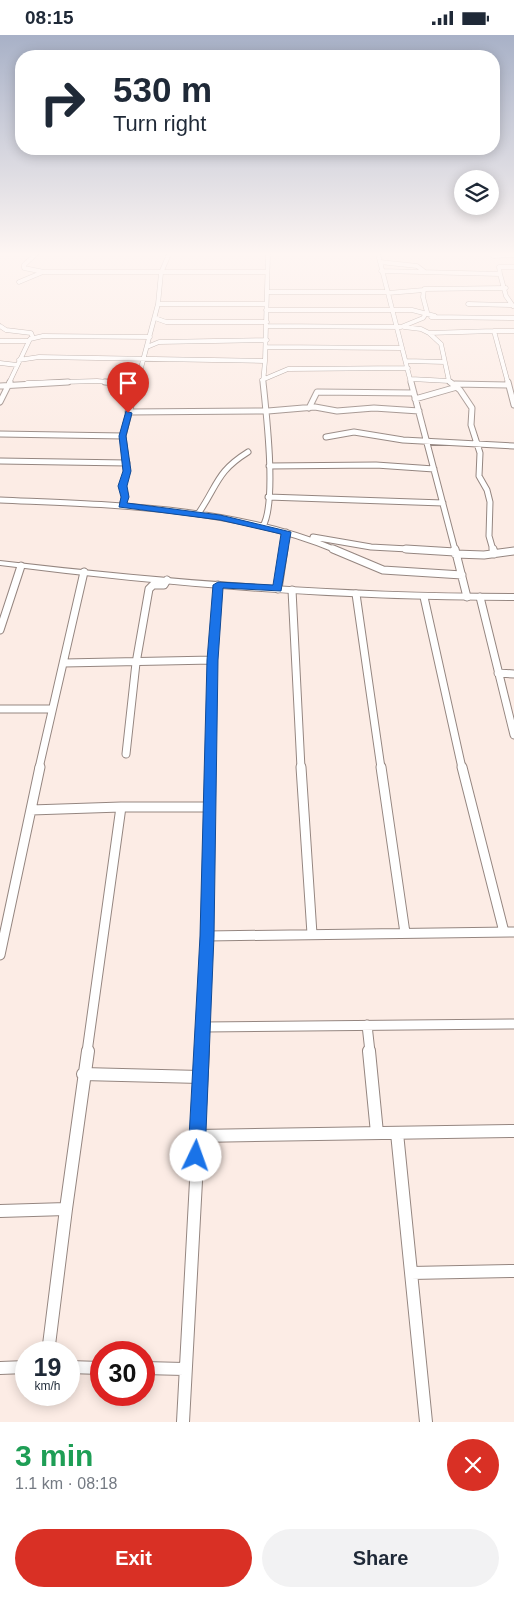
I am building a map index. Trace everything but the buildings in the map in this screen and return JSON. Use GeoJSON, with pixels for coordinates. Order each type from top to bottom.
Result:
{"type":"FeatureCollection","features":[{"type":"Feature","properties":{"kind":"street"},"geometry":{"type":"LineString","coordinates":[[0,402],[18,362],[31,339],[31,333],[6,330],[0,325],[1,319]]}},
{"type":"Feature","properties":{"kind":"street"},"geometry":{"type":"LineString","coordinates":[[122,505],[125,497],[122,486],[127,471],[127,463],[122,436],[155,319]]}},
{"type":"Feature","properties":{"kind":"street"},"geometry":{"type":"LineString","coordinates":[[157,319],[166,322],[421,329]]}},
{"type":"Feature","properties":{"kind":"street"},"geometry":{"type":"LineString","coordinates":[[263,527],[266,521],[269,467],[268,411],[262,380],[267,340],[267,319]]}},
{"type":"Feature","properties":{"kind":"street"},"geometry":{"type":"LineString","coordinates":[[396,319],[467,597]]}},
{"type":"Feature","properties":{"kind":"street"},"geometry":{"type":"LineString","coordinates":[[399,327],[421,319]]}},
{"type":"Feature","properties":{"kind":"street"},"geometry":{"type":"LineString","coordinates":[[412,322],[429,333],[441,344],[449,381]]}},
{"type":"Feature","properties":{"kind":"street"},"geometry":{"type":"LineString","coordinates":[[494,331],[514,405]]}},
{"type":"Feature","properties":{"kind":"street"},"geometry":{"type":"LineString","coordinates":[[429,333],[514,331]]}},
{"type":"Feature","properties":{"kind":"street"},"geometry":{"type":"LineString","coordinates":[[0,341],[31,339],[43,336],[150,337]]}},
{"type":"Feature","properties":{"kind":"street"},"geometry":{"type":"LineString","coordinates":[[147,347],[159,342],[267,340]]}},
{"type":"Feature","properties":{"kind":"street"},"geometry":{"type":"LineString","coordinates":[[266,347],[402,348]]}},
{"type":"Feature","properties":{"kind":"street"},"geometry":{"type":"LineString","coordinates":[[0,363],[18,362],[39,357],[265,361]]}},
{"type":"Feature","properties":{"kind":"street"},"geometry":{"type":"LineString","coordinates":[[406,361],[445,362]]}},
{"type":"Feature","properties":{"kind":"street"},"geometry":{"type":"LineString","coordinates":[[262,380],[282,370],[408,368]]}},
{"type":"Feature","properties":{"kind":"street"},"geometry":{"type":"LineString","coordinates":[[411,379],[449,381],[456,385],[472,405],[471,428],[480,457],[479,476],[487,490],[490,503],[489,536],[494,554]]}},
{"type":"Feature","properties":{"kind":"street"},"geometry":{"type":"LineString","coordinates":[[0,386],[28,383],[97,381],[136,385]]}},
{"type":"Feature","properties":{"kind":"street"},"geometry":{"type":"LineString","coordinates":[[308,408],[317,393],[415,396],[456,385],[508,385]]}},
{"type":"Feature","properties":{"kind":"street"},"geometry":{"type":"LineString","coordinates":[[128,413],[268,411],[308,408],[337,411],[374,408],[418,411]]}},
{"type":"Feature","properties":{"kind":"street"},"geometry":{"type":"LineString","coordinates":[[326,437],[354,432],[426,441],[514,446]]}},
{"type":"Feature","properties":{"kind":"street"},"geometry":{"type":"LineString","coordinates":[[0,434],[122,436]]}},
{"type":"Feature","properties":{"kind":"street"},"geometry":{"type":"LineString","coordinates":[[198,514],[212,494],[218,477],[232,462],[248,452]]}},
{"type":"Feature","properties":{"kind":"street"},"geometry":{"type":"LineString","coordinates":[[0,461],[127,463]]}},
{"type":"Feature","properties":{"kind":"street"},"geometry":{"type":"LineString","coordinates":[[269,467],[376,465],[434,469]]}},
{"type":"Feature","properties":{"kind":"street"},"geometry":{"type":"LineString","coordinates":[[268,497],[443,503]]}},
{"type":"Feature","properties":{"kind":"street"},"geometry":{"type":"LineString","coordinates":[[0,500],[122,505],[198,514],[304,537],[383,571],[462,575]]}},
{"type":"Feature","properties":{"kind":"street"},"geometry":{"type":"LineString","coordinates":[[278,589],[286,532]]}},
{"type":"Feature","properties":{"kind":"street"},"geometry":{"type":"LineString","coordinates":[[304,537],[316,537],[370,547],[455,553],[494,554],[514,551]]}},
{"type":"Feature","properties":{"kind":"street"},"geometry":{"type":"LineString","coordinates":[[0,563],[218,585],[292,590],[424,597],[514,597]]}},
{"type":"Feature","properties":{"kind":"street"},"geometry":{"type":"LineString","coordinates":[[0,630],[21,566]]}},
{"type":"Feature","properties":{"kind":"street"},"geometry":{"type":"LineString","coordinates":[[0,955],[52,709],[84,572]]}},
{"type":"Feature","properties":{"kind":"street"},"geometry":{"type":"LineString","coordinates":[[126,754],[136,663],[149,587],[164,585],[167,580]]}},
{"type":"Feature","properties":{"kind":"street"},"geometry":{"type":"LineString","coordinates":[[182,1422],[204,1027],[208,807],[213,660],[218,585]]}},
{"type":"Feature","properties":{"kind":"street"},"geometry":{"type":"LineString","coordinates":[[292,590],[312,934]]}},
{"type":"Feature","properties":{"kind":"street"},"geometry":{"type":"LineString","coordinates":[[356,594],[405,933]]}},
{"type":"Feature","properties":{"kind":"street"},"geometry":{"type":"LineString","coordinates":[[207,936],[509,931],[462,767],[424,597]]}},
{"type":"Feature","properties":{"kind":"street"},"geometry":{"type":"LineString","coordinates":[[480,597],[514,735]]}},
{"type":"Feature","properties":{"kind":"street"},"geometry":{"type":"LineString","coordinates":[[64,663],[213,660]]}},
{"type":"Feature","properties":{"kind":"street"},"geometry":{"type":"LineString","coordinates":[[498,673],[514,674]]}},
{"type":"Feature","properties":{"kind":"street"},"geometry":{"type":"LineString","coordinates":[[0,709],[52,709]]}},
{"type":"Feature","properties":{"kind":"street"},"geometry":{"type":"LineString","coordinates":[[50,1341],[121,807]]}},
{"type":"Feature","properties":{"kind":"street"},"geometry":{"type":"LineString","coordinates":[[31,810],[208,807]]}},
{"type":"Feature","properties":{"kind":"street"},"geometry":{"type":"LineString","coordinates":[[204,1027],[514,1024]]}},
{"type":"Feature","properties":{"kind":"street"},"geometry":{"type":"LineString","coordinates":[[367,1025],[377,1133]]}},
{"type":"Feature","properties":{"kind":"street"},"geometry":{"type":"LineString","coordinates":[[84,1074],[200,1077]]}},
{"type":"Feature","properties":{"kind":"street"},"geometry":{"type":"LineString","coordinates":[[198,1136],[514,1131]]}},
{"type":"Feature","properties":{"kind":"street"},"geometry":{"type":"LineString","coordinates":[[397,1133],[426,1422]]}},
{"type":"Feature","properties":{"kind":"street"},"geometry":{"type":"LineString","coordinates":[[0,1211],[66,1209]]}},
{"type":"Feature","properties":{"kind":"street"},"geometry":{"type":"LineString","coordinates":[[411,1273],[514,1271]]}},
{"type":"Feature","properties":{"kind":"street"},"geometry":{"type":"LineString","coordinates":[[0,1368],[15,1367]]}},
{"type":"Feature","properties":{"kind":"street"},"geometry":{"type":"LineString","coordinates":[[155,1368],[184,1369]]}},
{"type":"Feature","properties":{"kind":"route"},"geometry":{"type":"LineString","coordinates":[[128,413],[122,436],[127,456],[127,471],[122,486],[125,497],[122,505],[180,511],[244,522],[286,532],[278,589],[218,585],[213,660],[208,807],[204,1027],[196,1156]]}}]}
